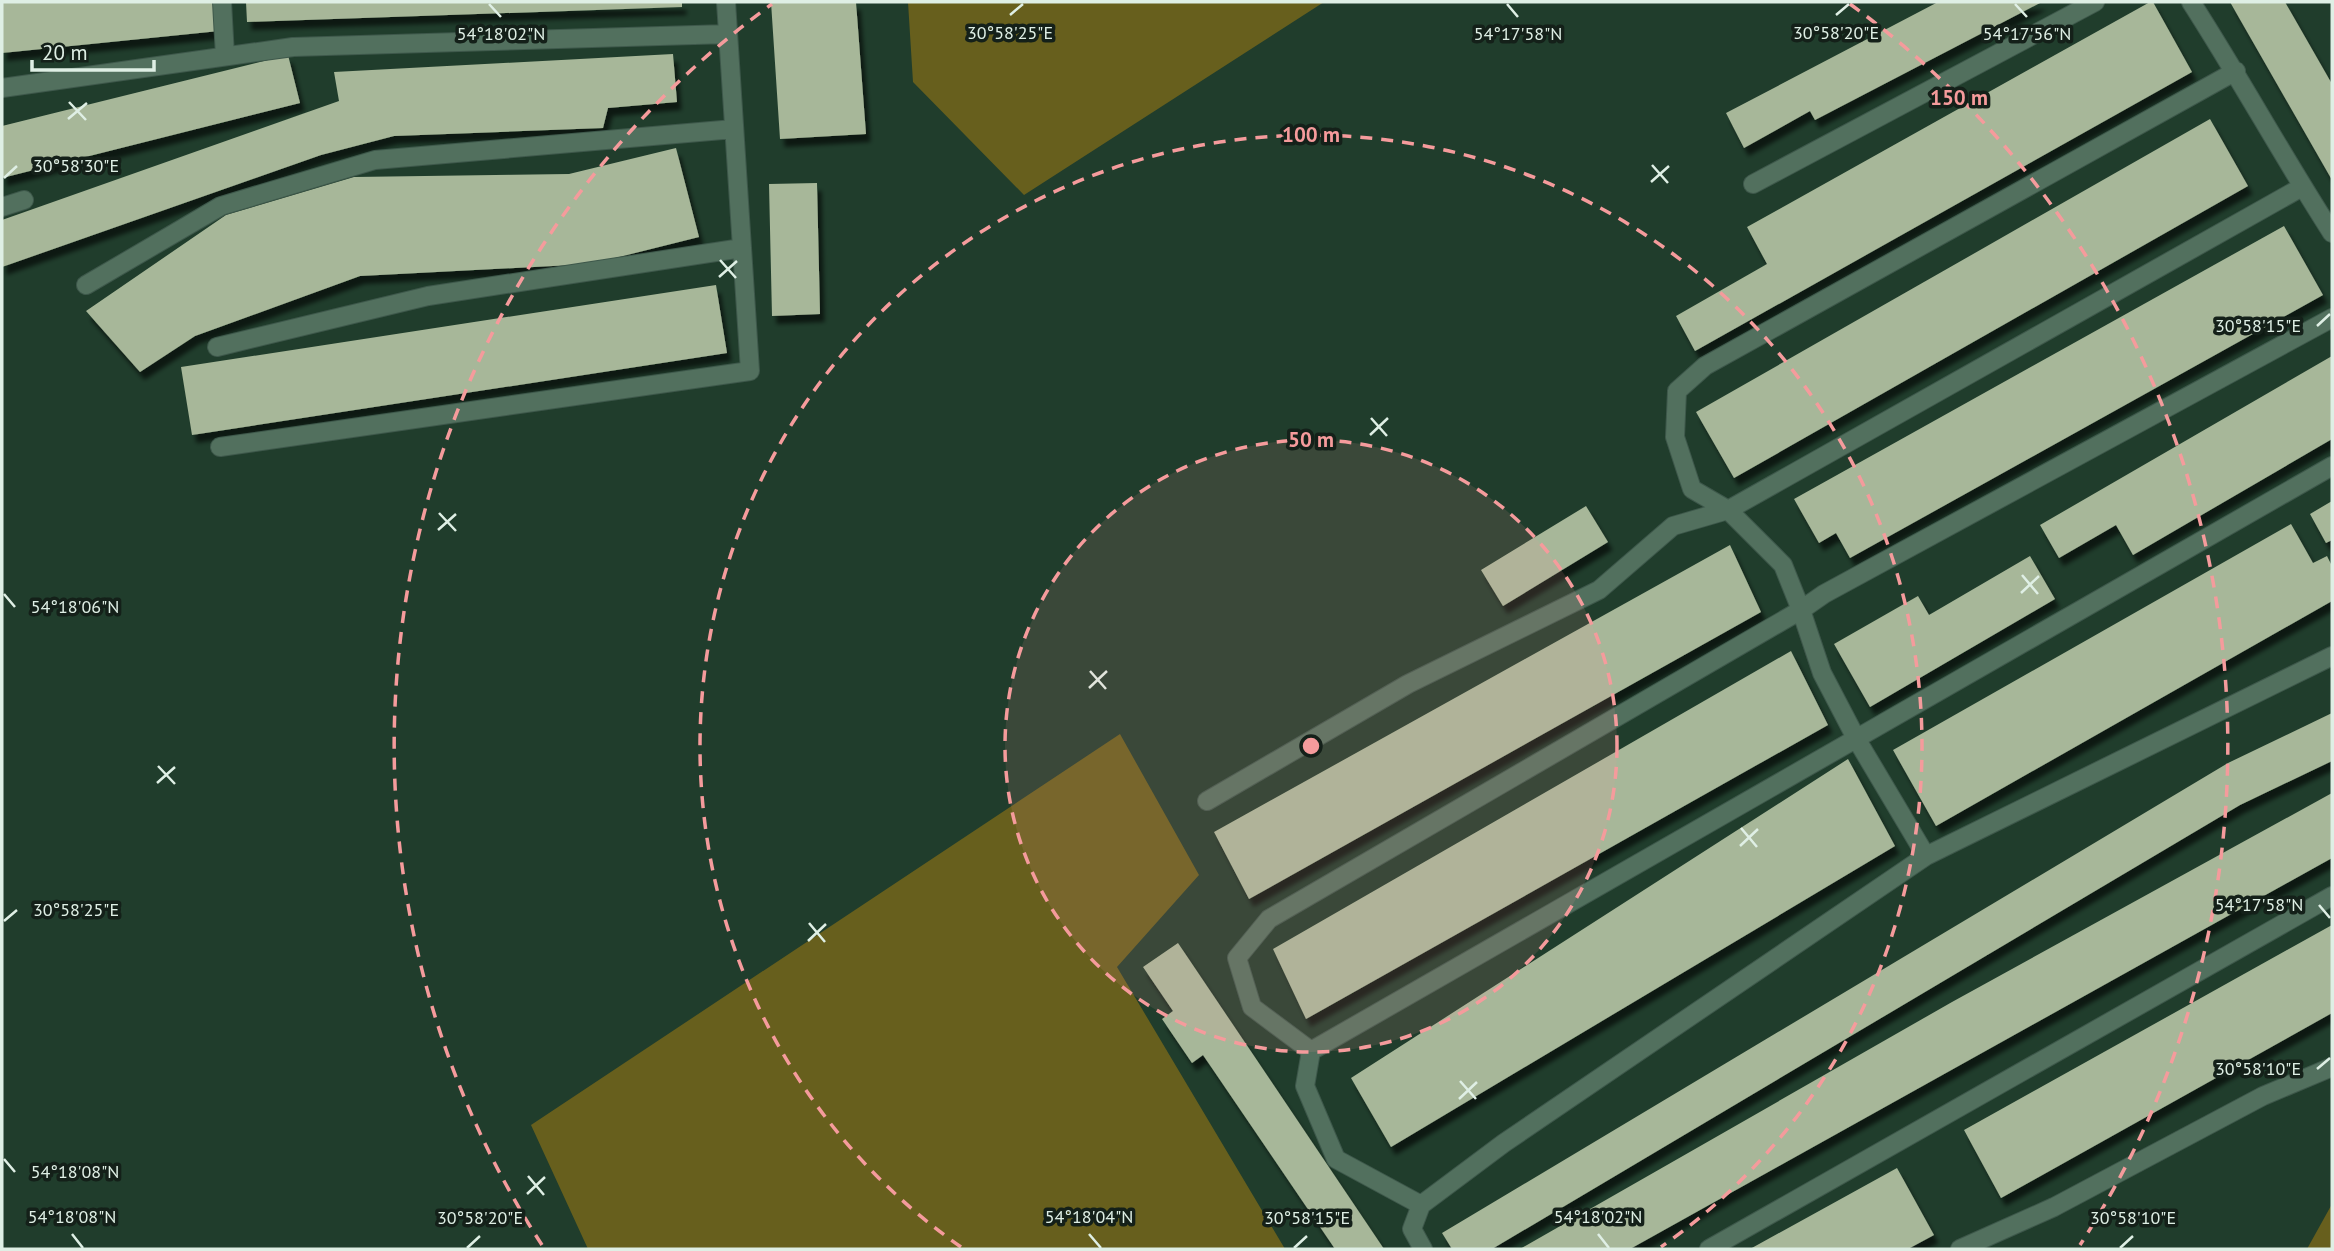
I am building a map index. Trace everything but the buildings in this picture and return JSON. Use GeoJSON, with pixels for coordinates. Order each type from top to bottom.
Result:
{"type":"FeatureCollection","features":[{"type":"Feature","properties":{"kind":"lane"},"geometry":{"type":"LineString","coordinates":[[222,2],[225,56]]}},
{"type":"Feature","properties":{"kind":"lane"},"geometry":{"type":"LineString","coordinates":[[220,447],[750,371],[726,2]]}},
{"type":"Feature","properties":{"kind":"lane"},"geometry":{"type":"LineString","coordinates":[[1753,184],[2095,2]]}},
{"type":"Feature","properties":{"kind":"lane"},"geometry":{"type":"LineString","coordinates":[[2192,2],[2332,233]]}},
{"type":"Feature","properties":{"kind":"lane"},"geometry":{"type":"LineString","coordinates":[[2,88],[293,47],[728,34]]}},
{"type":"Feature","properties":{"kind":"lane"},"geometry":{"type":"LineString","coordinates":[[1926,856],[1857,740],[1822,673],[1783,565],[1728,510],[1692,489],[1675,437],[1677,391],[1705,366],[2236,71]]}},
{"type":"Feature","properties":{"kind":"lane"},"geometry":{"type":"LineString","coordinates":[[86,285],[222,206],[375,160],[734,129]]}},
{"type":"Feature","properties":{"kind":"lane"},"geometry":{"type":"LineString","coordinates":[[1207,801],[1408,684],[1599,590],[1673,526],[1728,510],[2302,187]]}},
{"type":"Feature","properties":{"kind":"lane"},"geometry":{"type":"LineString","coordinates":[[2,207],[24,200]]}},
{"type":"Feature","properties":{"kind":"lane"},"geometry":{"type":"LineString","coordinates":[[217,347],[428,296],[742,248]]}},
{"type":"Feature","properties":{"kind":"lane"},"geometry":{"type":"LineString","coordinates":[[1311,1051],[1252,1007],[1237,958],[1269,919],[1801,610],[1824,594],[2332,318]]}},
{"type":"Feature","properties":{"kind":"lane"},"geometry":{"type":"LineString","coordinates":[[1311,1051],[2332,466]]}},
{"type":"Feature","properties":{"kind":"lane"},"geometry":{"type":"LineString","coordinates":[[1423,1249],[1412,1229],[1421,1205],[1516,1135],[1926,856],[2332,656]]}},
{"type":"Feature","properties":{"kind":"lane"},"geometry":{"type":"LineString","coordinates":[[1709,1249],[2332,896]]}},
{"type":"Feature","properties":{"kind":"lane"},"geometry":{"type":"LineString","coordinates":[[1311,1051],[1305,1086],[1336,1159],[1421,1205]]}},
{"type":"Feature","properties":{"kind":"lane"},"geometry":{"type":"LineString","coordinates":[[1960,1249],[2054,1207],[2263,1096],[2332,1068]]}},
{"type":"Feature","properties":{"kind":"shaded area"},"geometry":{"type":"Polygon","coordinates":[[[908,2],[1324,2],[1024,195],[913,82],[908,2]]]}},
{"type":"Feature","properties":{"kind":"shaded area"},"geometry":{"type":"Polygon","coordinates":[[[1120,734],[1199,875],[1117,967],[1285,1249],[588,1249],[531,1125],[1120,734]]]}},
{"type":"Feature","properties":{"kind":"shaded area"},"geometry":{"type":"Polygon","coordinates":[[[2332,1204],[2332,1249],[2307,1249],[2332,1204]]]}}]}
